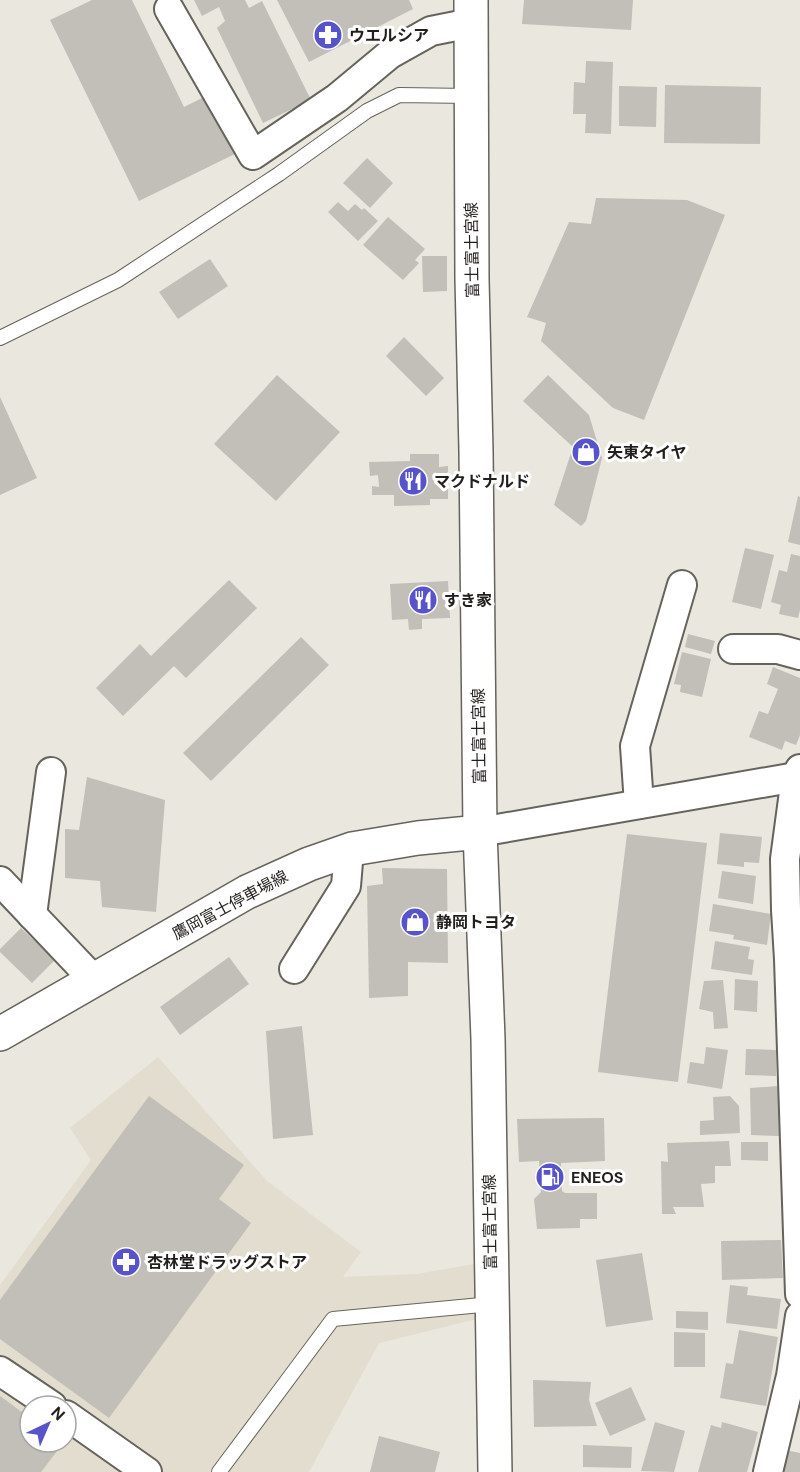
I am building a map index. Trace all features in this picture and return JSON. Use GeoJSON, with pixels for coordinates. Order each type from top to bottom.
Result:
{"type":"FeatureCollection","features":[{"type":"Feature","properties":{"kind":"main road","name":"富士富士宮線"},"geometry":{"type":"LineString","coordinates":[[471,11],[470,96],[480,832],[488,1039],[495,1472]]}},
{"type":"Feature","properties":{"kind":"main road","name":"鷹岡富士停車場線"},"geometry":{"type":"LineString","coordinates":[[0,1034],[247,892],[309,864],[349,850],[418,838],[480,832]]}},
{"type":"Feature","properties":{"kind":"street"},"geometry":{"type":"LineString","coordinates":[[169,9],[253,155],[337,98],[390,54],[471,11]]}},
{"type":"Feature","properties":{"kind":"street"},"geometry":{"type":"LineString","coordinates":[[639,804],[635,746],[682,585]]}},
{"type":"Feature","properties":{"kind":"street"},"geometry":{"type":"LineString","coordinates":[[733,649],[778,649],[800,655]]}},
{"type":"Feature","properties":{"kind":"street"},"geometry":{"type":"LineString","coordinates":[[32,915],[51,772]]}},
{"type":"Feature","properties":{"kind":"street"},"geometry":{"type":"LineString","coordinates":[[480,832],[798,773],[785,859],[786,910],[795,958],[800,1294]]}},
{"type":"Feature","properties":{"kind":"street"},"geometry":{"type":"LineString","coordinates":[[294,969],[346,886],[349,850]]}},
{"type":"Feature","properties":{"kind":"street"},"geometry":{"type":"LineString","coordinates":[[0,880],[94,980]]}},
{"type":"Feature","properties":{"kind":"street"},"geometry":{"type":"LineString","coordinates":[[768,1472],[796,1375],[800,1316]]}},
{"type":"Feature","properties":{"kind":"street"},"geometry":{"type":"LineString","coordinates":[[0,1371],[34,1394]]}},
{"type":"Feature","properties":{"kind":"street"},"geometry":{"type":"LineString","coordinates":[[78,1423],[147,1472]]}},
{"type":"Feature","properties":{"kind":"lane"},"geometry":{"type":"LineString","coordinates":[[0,338],[118,280],[279,174],[368,111],[399,94],[470,96]]}},
{"type":"Feature","properties":{"kind":"lane"},"geometry":{"type":"LineString","coordinates":[[219,1472],[333,1319],[492,1304]]}},
{"type":"Feature","properties":{"kind":"shaded area"},"geometry":{"type":"Polygon","coordinates":[[[158,1057],[267,1181],[361,1252],[343,1277],[417,1274],[474,1264],[477,1319],[379,1343],[309,1472],[0,1472],[0,1285],[91,1160],[70,1128],[158,1057]]]}},
{"type":"Feature","properties":{"kind":"building"},"geometry":{"type":"Polygon","coordinates":[[[92,0],[132,0],[184,107],[214,92],[243,150],[139,201],[50,20],[92,0]]]}},
{"type":"Feature","properties":{"kind":"building"},"geometry":{"type":"Polygon","coordinates":[[[194,0],[245,0],[249,8],[262,1],[311,100],[263,123],[217,28],[225,21],[219,7],[202,16],[194,0]]]}},
{"type":"Feature","properties":{"kind":"building","name":"ウエルシア"},"geometry":{"type":"Polygon","coordinates":[[[277,0],[409,0],[413,9],[309,62],[277,0]]]}},
{"type":"Feature","properties":{"kind":"building"},"geometry":{"type":"Polygon","coordinates":[[[524,0],[633,0],[631,30],[522,24],[524,0]]]}},
{"type":"Feature","properties":{"kind":"building"},"geometry":{"type":"Polygon","coordinates":[[[586,61],[613,62],[611,134],[585,133],[586,114],[573,114],[574,82],[585,83],[586,61]]]}},
{"type":"Feature","properties":{"kind":"building"},"geometry":{"type":"Polygon","coordinates":[[[665,85],[761,87],[760,144],[664,143],[665,85]]]}},
{"type":"Feature","properties":{"kind":"building"},"geometry":{"type":"Polygon","coordinates":[[[619,86],[657,87],[656,127],[619,126],[619,86]]]}},
{"type":"Feature","properties":{"kind":"building"},"geometry":{"type":"Polygon","coordinates":[[[367,158],[393,183],[370,208],[343,183],[367,158]]]}},
{"type":"Feature","properties":{"kind":"building"},"geometry":{"type":"Polygon","coordinates":[[[596,198],[687,200],[725,215],[644,420],[613,408],[541,341],[546,323],[527,317],[569,222],[591,224],[596,198]]]}},
{"type":"Feature","properties":{"kind":"building"},"geometry":{"type":"Polygon","coordinates":[[[338,202],[348,211],[355,204],[362,210],[364,208],[378,221],[358,241],[328,212],[338,202]]]}},
{"type":"Feature","properties":{"kind":"building"},"geometry":{"type":"Polygon","coordinates":[[[388,217],[425,249],[415,260],[419,263],[403,280],[363,245],[388,217]]]}},
{"type":"Feature","properties":{"kind":"building"},"geometry":{"type":"Polygon","coordinates":[[[422,256],[447,256],[447,291],[423,292],[422,256]]]}},
{"type":"Feature","properties":{"kind":"building"},"geometry":{"type":"Polygon","coordinates":[[[210,259],[228,286],[178,319],[159,292],[210,259]]]}},
{"type":"Feature","properties":{"kind":"building"},"geometry":{"type":"Polygon","coordinates":[[[404,337],[444,378],[426,396],[386,356],[404,337]]]}},
{"type":"Feature","properties":{"kind":"building"},"geometry":{"type":"Polygon","coordinates":[[[277,375],[340,432],[276,501],[214,444],[277,375]]]}},
{"type":"Feature","properties":{"kind":"building","name":"矢東タイヤ"},"geometry":{"type":"Polygon","coordinates":[[[548,375],[589,415],[602,458],[586,521],[581,526],[554,505],[573,447],[523,401],[548,375]]]}},
{"type":"Feature","properties":{"kind":"building"},"geometry":{"type":"Polygon","coordinates":[[[0,397],[37,478],[0,495],[0,397]]]}},
{"type":"Feature","properties":{"kind":"building"},"geometry":{"type":"Polygon","coordinates":[[[410,454],[439,454],[439,467],[448,466],[448,499],[430,499],[430,505],[394,506],[394,495],[372,495],[372,486],[379,487],[378,475],[370,476],[369,462],[410,461],[410,454]]]}},
{"type":"Feature","properties":{"kind":"building"},"geometry":{"type":"Polygon","coordinates":[[[798,496],[800,497],[800,545],[788,542],[798,496]]]}},
{"type":"Feature","properties":{"kind":"building"},"geometry":{"type":"Polygon","coordinates":[[[745,548],[774,555],[761,609],[732,602],[745,548]]]}},
{"type":"Feature","properties":{"kind":"building"},"geometry":{"type":"Polygon","coordinates":[[[791,554],[800,556],[798,618],[779,614],[781,605],[771,602],[779,570],[787,572],[791,554]]]}},
{"type":"Feature","properties":{"kind":"building"},"geometry":{"type":"Polygon","coordinates":[[[229,580],[257,608],[186,678],[174,666],[123,716],[96,688],[140,644],[151,656],[229,580]]]}},
{"type":"Feature","properties":{"kind":"building"},"geometry":{"type":"Polygon","coordinates":[[[448,581],[450,618],[422,619],[422,629],[409,630],[408,619],[392,620],[390,584],[448,581]]]}},
{"type":"Feature","properties":{"kind":"building"},"geometry":{"type":"Polygon","coordinates":[[[688,634],[715,641],[711,654],[685,647],[688,634]]]}},
{"type":"Feature","properties":{"kind":"building"},"geometry":{"type":"Polygon","coordinates":[[[301,637],[329,665],[211,781],[183,753],[301,637]]]}},
{"type":"Feature","properties":{"kind":"building"},"geometry":{"type":"Polygon","coordinates":[[[682,652],[711,659],[702,697],[680,692],[681,685],[674,684],[682,652]]]}},
{"type":"Feature","properties":{"kind":"building"},"geometry":{"type":"Polygon","coordinates":[[[773,667],[800,678],[800,735],[796,745],[785,741],[782,750],[749,737],[759,711],[768,714],[778,689],[767,684],[773,667]]]}},
{"type":"Feature","properties":{"kind":"building"},"geometry":{"type":"Polygon","coordinates":[[[87,777],[165,800],[156,912],[102,907],[100,881],[65,878],[65,829],[79,830],[87,777]]]}},
{"type":"Feature","properties":{"kind":"building"},"geometry":{"type":"Polygon","coordinates":[[[720,833],[762,837],[759,863],[744,862],[744,867],[717,864],[720,833]]]}},
{"type":"Feature","properties":{"kind":"building"},"geometry":{"type":"Polygon","coordinates":[[[627,834],[707,843],[678,1082],[598,1072],[627,834]]]}},
{"type":"Feature","properties":{"kind":"building"},"geometry":{"type":"Polygon","coordinates":[[[382,868],[447,869],[448,963],[408,962],[408,996],[369,998],[367,886],[383,884],[382,868]]]}},
{"type":"Feature","properties":{"kind":"building"},"geometry":{"type":"Polygon","coordinates":[[[722,871],[756,876],[753,904],[718,898],[722,871]]]}},
{"type":"Feature","properties":{"kind":"building"},"geometry":{"type":"Polygon","coordinates":[[[713,904],[771,914],[767,945],[733,939],[734,935],[709,931],[713,904]]]}},
{"type":"Feature","properties":{"kind":"building"},"geometry":{"type":"Polygon","coordinates":[[[21,928],[55,960],[32,983],[0,952],[0,949],[21,928]]]}},
{"type":"Feature","properties":{"kind":"building"},"geometry":{"type":"Polygon","coordinates":[[[715,941],[750,947],[748,959],[754,960],[752,975],[711,969],[715,941]]]}},
{"type":"Feature","properties":{"kind":"building"},"geometry":{"type":"Polygon","coordinates":[[[229,957],[249,984],[180,1035],[160,1007],[229,957]]]}},
{"type":"Feature","properties":{"kind":"building"},"geometry":{"type":"Polygon","coordinates":[[[735,979],[758,981],[757,1012],[734,1010],[735,979]]]}},
{"type":"Feature","properties":{"kind":"building"},"geometry":{"type":"Polygon","coordinates":[[[723,980],[728,1028],[714,1029],[713,1012],[699,1009],[704,981],[723,980]]]}},
{"type":"Feature","properties":{"kind":"building"},"geometry":{"type":"Polygon","coordinates":[[[302,1026],[313,1135],[273,1139],[266,1031],[302,1026]]]}},
{"type":"Feature","properties":{"kind":"building"},"geometry":{"type":"Polygon","coordinates":[[[706,1047],[728,1050],[722,1089],[687,1083],[690,1062],[704,1064],[706,1047]]]}},
{"type":"Feature","properties":{"kind":"building"},"geometry":{"type":"Polygon","coordinates":[[[746,1049],[776,1050],[776,1076],[745,1075],[746,1049]]]}},
{"type":"Feature","properties":{"kind":"building"},"geometry":{"type":"Polygon","coordinates":[[[778,1086],[779,1136],[751,1135],[750,1088],[778,1086]]]}},
{"type":"Feature","properties":{"kind":"building","name":"杏林堂ドラッグストア"},"geometry":{"type":"Polygon","coordinates":[[[149,1096],[244,1165],[219,1199],[251,1223],[109,1418],[0,1339],[0,1300],[149,1096]]]}},
{"type":"Feature","properties":{"kind":"building"},"geometry":{"type":"Polygon","coordinates":[[[730,1096],[739,1106],[740,1133],[700,1135],[700,1121],[714,1120],[713,1097],[730,1096]]]}},
{"type":"Feature","properties":{"kind":"building","name":"ENEOS"},"geometry":{"type":"Polygon","coordinates":[[[604,1118],[605,1161],[561,1163],[562,1191],[565,1193],[597,1193],[597,1219],[580,1219],[580,1228],[537,1229],[534,1199],[541,1192],[539,1161],[519,1162],[517,1119],[604,1118]]]}},
{"type":"Feature","properties":{"kind":"building"},"geometry":{"type":"Polygon","coordinates":[[[729,1141],[731,1166],[715,1166],[715,1183],[701,1184],[704,1207],[673,1207],[676,1214],[662,1214],[661,1161],[668,1162],[667,1143],[729,1141]]]}},
{"type":"Feature","properties":{"kind":"building"},"geometry":{"type":"Polygon","coordinates":[[[741,1142],[768,1142],[768,1161],[741,1160],[741,1142]]]}},
{"type":"Feature","properties":{"kind":"building"},"geometry":{"type":"Polygon","coordinates":[[[781,1240],[783,1278],[722,1280],[721,1241],[781,1240]]]}},
{"type":"Feature","properties":{"kind":"building"},"geometry":{"type":"Polygon","coordinates":[[[642,1253],[653,1320],[606,1327],[596,1260],[642,1253]]]}},
{"type":"Feature","properties":{"kind":"building"},"geometry":{"type":"Polygon","coordinates":[[[730,1285],[748,1287],[747,1295],[781,1299],[777,1329],[726,1323],[730,1285]]]}},
{"type":"Feature","properties":{"kind":"building"},"geometry":{"type":"Polygon","coordinates":[[[676,1311],[708,1312],[708,1330],[676,1328],[676,1311]]]}},
{"type":"Feature","properties":{"kind":"building"},"geometry":{"type":"Polygon","coordinates":[[[739,1330],[778,1337],[766,1406],[720,1398],[726,1363],[733,1364],[739,1330]]]}},
{"type":"Feature","properties":{"kind":"building"},"geometry":{"type":"Polygon","coordinates":[[[674,1332],[705,1333],[705,1367],[674,1367],[674,1332]]]}},
{"type":"Feature","properties":{"kind":"building"},"geometry":{"type":"Polygon","coordinates":[[[533,1380],[591,1382],[589,1400],[597,1426],[534,1427],[533,1380]]]}},
{"type":"Feature","properties":{"kind":"building"},"geometry":{"type":"Polygon","coordinates":[[[631,1387],[646,1420],[610,1436],[595,1403],[631,1387]]]}},
{"type":"Feature","properties":{"kind":"building"},"geometry":{"type":"Polygon","coordinates":[[[0,1396],[18,1409],[18,1454],[55,1454],[41,1472],[0,1472],[0,1396]]]}},
{"type":"Feature","properties":{"kind":"building"},"geometry":{"type":"Polygon","coordinates":[[[655,1422],[685,1431],[674,1472],[641,1471],[655,1422]]]}},
{"type":"Feature","properties":{"kind":"building"},"geometry":{"type":"Polygon","coordinates":[[[722,1422],[758,1432],[747,1472],[698,1472],[711,1425],[721,1428],[722,1422]]]}},
{"type":"Feature","properties":{"kind":"building"},"geometry":{"type":"Polygon","coordinates":[[[379,1436],[440,1452],[435,1472],[370,1472],[379,1436]]]}},
{"type":"Feature","properties":{"kind":"building"},"geometry":{"type":"Polygon","coordinates":[[[583,1445],[632,1447],[631,1468],[583,1467],[583,1445]]]}},
{"type":"Feature","properties":{"kind":"building"},"geometry":{"type":"Polygon","coordinates":[[[785,1450],[800,1453],[800,1472],[782,1472],[785,1450]]]}},
{"type":"Feature","properties":{"kind":"place","name":"ウエルシア"},"geometry":{"type":"Point","coordinates":[328,35]}},
{"type":"Feature","properties":{"kind":"place","name":"矢東タイヤ"},"geometry":{"type":"Point","coordinates":[586,452]}},
{"type":"Feature","properties":{"kind":"place","name":"マクドナルド"},"geometry":{"type":"Point","coordinates":[413,481]}},
{"type":"Feature","properties":{"kind":"place","name":"すき家"},"geometry":{"type":"Point","coordinates":[423,600]}},
{"type":"Feature","properties":{"kind":"place","name":"静岡トヨタ"},"geometry":{"type":"Point","coordinates":[415,922]}},
{"type":"Feature","properties":{"kind":"place","name":"ENEOS"},"geometry":{"type":"Point","coordinates":[550,1177]}},
{"type":"Feature","properties":{"kind":"place","name":"杏林堂ドラッグストア"},"geometry":{"type":"Point","coordinates":[126,1262]}}]}
